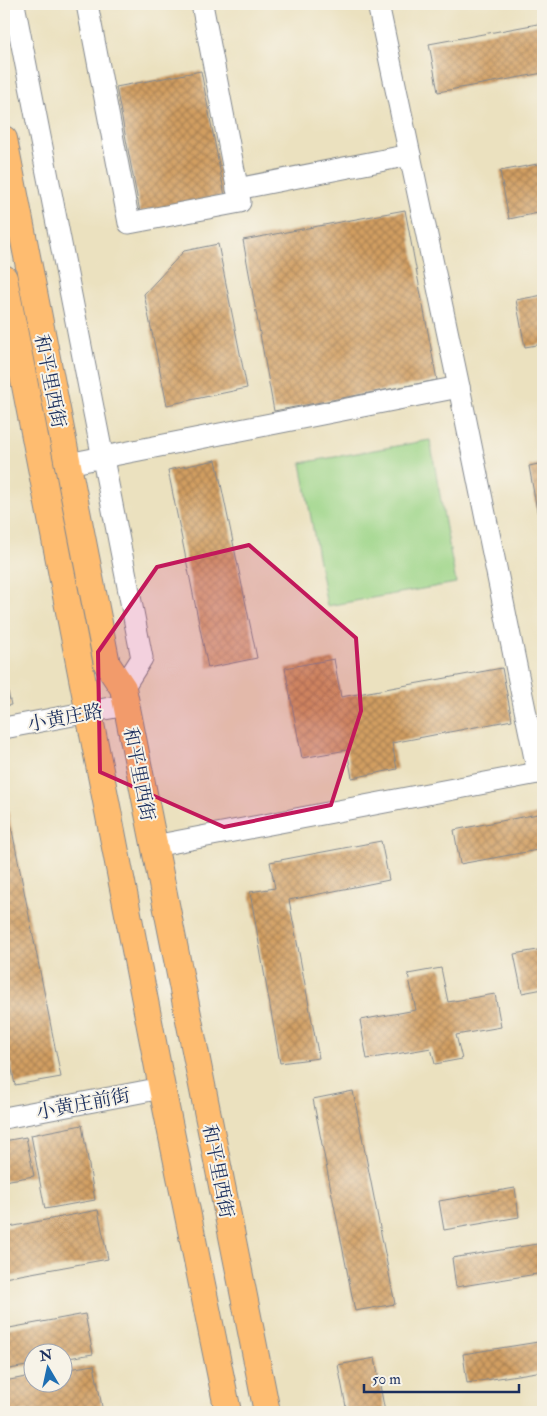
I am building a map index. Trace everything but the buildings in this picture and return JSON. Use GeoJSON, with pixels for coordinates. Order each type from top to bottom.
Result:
{"type":"FeatureCollection","features":[{"type":"Feature","properties":{"kind":"main road","name":"和平里西街"},"geometry":{"type":"LineString","coordinates":[[4,139],[107,664],[124,697],[267,1412]]}},
{"type":"Feature","properties":{"kind":"main road","name":"和平里西街"},"geometry":{"type":"LineString","coordinates":[[4,278],[162,1088],[228,1412]]}},
{"type":"Feature","properties":{"kind":"street"},"geometry":{"type":"LineString","coordinates":[[14,4],[142,658],[124,697]]}},
{"type":"Feature","properties":{"kind":"street"},"geometry":{"type":"LineString","coordinates":[[87,4],[129,223],[240,202],[202,4]]}},
{"type":"Feature","properties":{"kind":"street"},"geometry":{"type":"LineString","coordinates":[[154,846],[540,772],[378,4]]}},
{"type":"Feature","properties":{"kind":"street"},"geometry":{"type":"LineString","coordinates":[[237,188],[410,155]]}},
{"type":"Feature","properties":{"kind":"street"},"geometry":{"type":"LineString","coordinates":[[68,464],[459,387]]}},
{"type":"Feature","properties":{"kind":"street","name":"小黄庄路"},"geometry":{"type":"LineString","coordinates":[[4,728],[89,713],[124,697]]}},
{"type":"Feature","properties":{"kind":"street","name":"小黄庄前街"},"geometry":{"type":"LineString","coordinates":[[4,1118],[162,1088]]}},
{"type":"Feature","properties":{"kind":"highlighted area"},"geometry":{"type":"Polygon","coordinates":[[[249,545],[356,638],[361,711],[331,805],[224,827],[100,772],[98,652],[157,567],[249,545]]]}},
{"type":"Feature","properties":{"kind":"green space"},"geometry":{"type":"Polygon","coordinates":[[[430,440],[456,583],[327,606],[301,463],[430,440]]]}}]}
